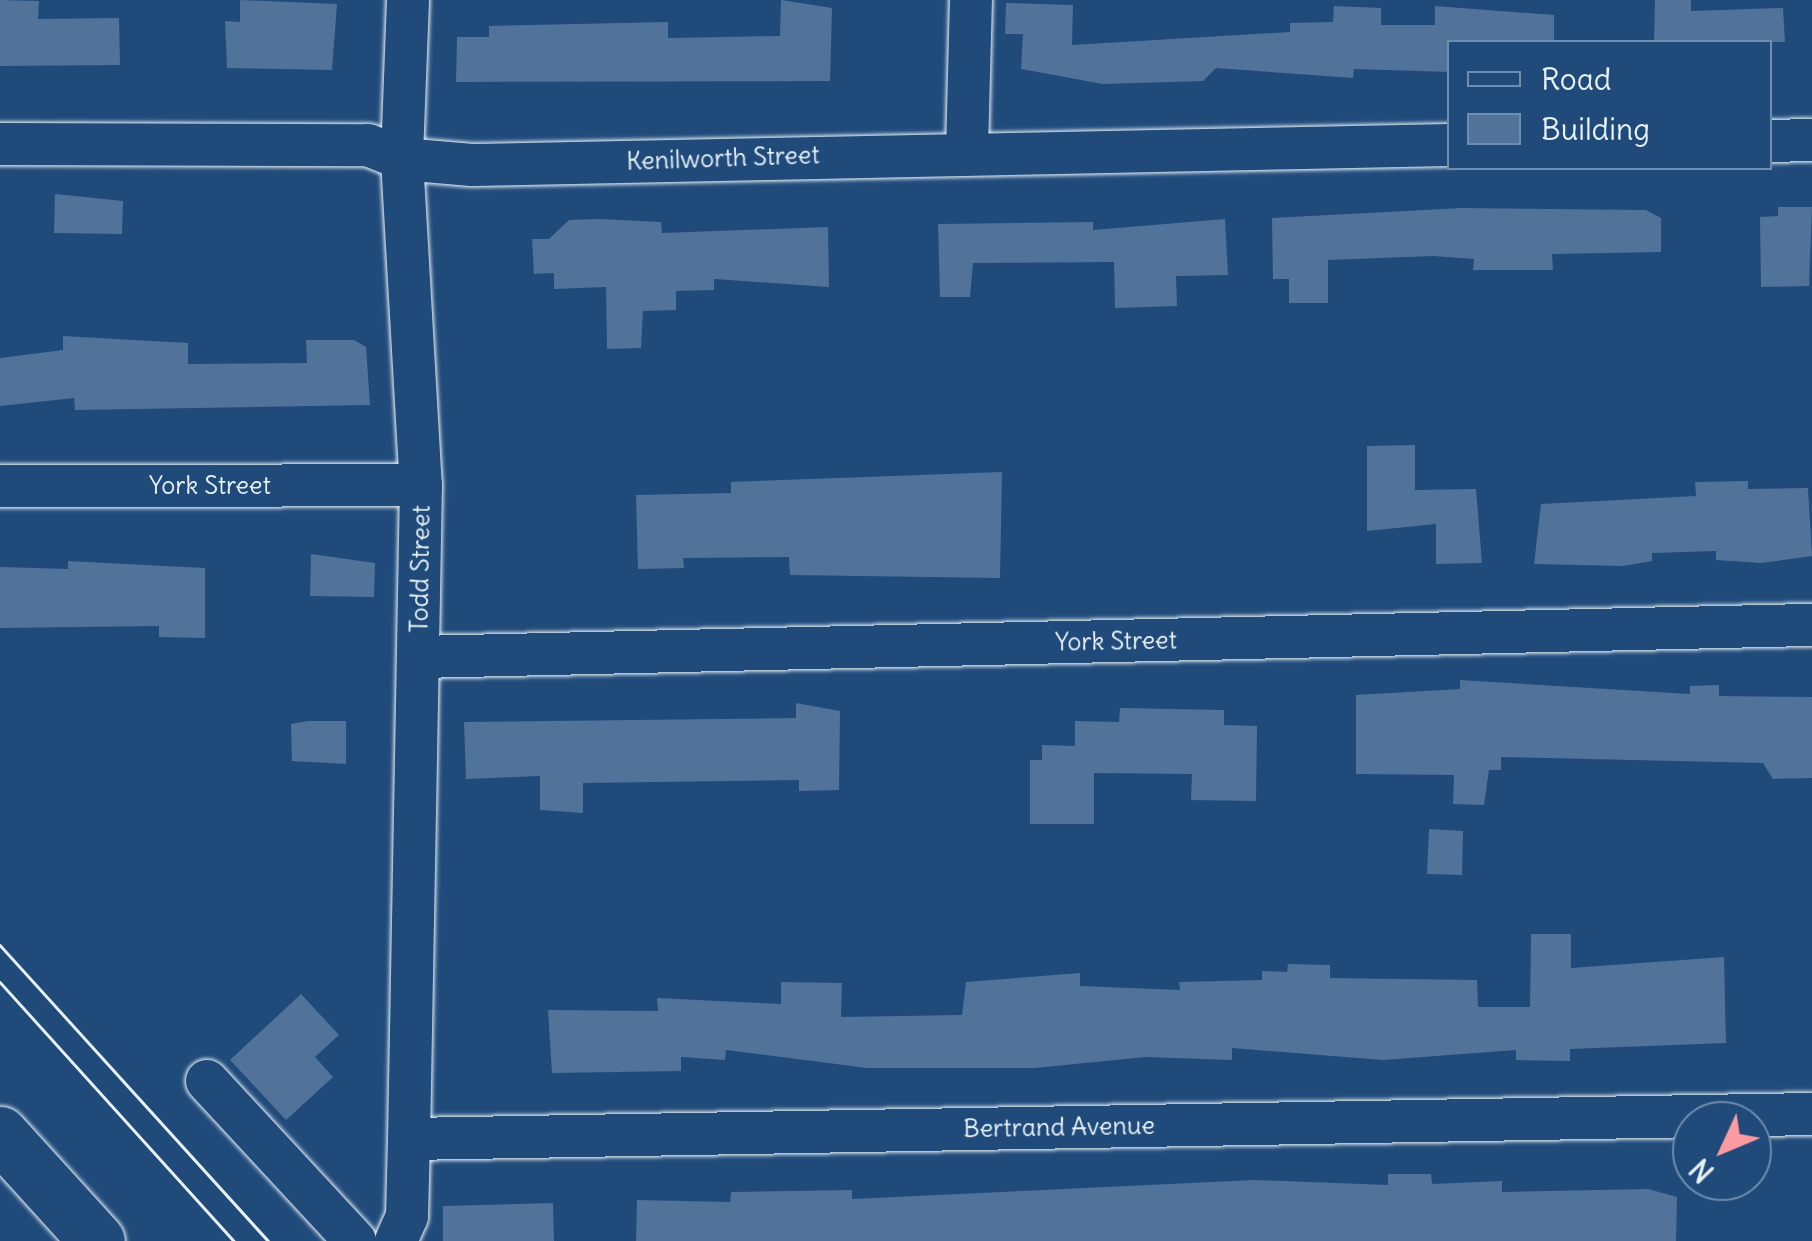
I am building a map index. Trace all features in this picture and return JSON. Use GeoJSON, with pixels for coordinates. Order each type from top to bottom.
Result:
{"type":"FeatureCollection","features":[{"type":"Feature","properties":{"kind":"main road"},"geometry":{"type":"LineString","coordinates":[[0,1134],[97,1241]]}},
{"type":"Feature","properties":{"kind":"street","name":"Todd Street"},"geometry":{"type":"LineString","coordinates":[[408,0],[402,159],[421,485],[410,1139]]}},
{"type":"Feature","properties":{"kind":"street"},"geometry":{"type":"LineString","coordinates":[[967,151],[970,0]]}},
{"type":"Feature","properties":{"kind":"street"},"geometry":{"type":"LineString","coordinates":[[1772,141],[1812,140]]}},
{"type":"Feature","properties":{"kind":"street","name":"Kenilworth Street"},"geometry":{"type":"LineString","coordinates":[[0,144],[368,145],[402,159],[1447,145]]}},
{"type":"Feature","properties":{"kind":"street","name":"York Street"},"geometry":{"type":"LineString","coordinates":[[0,486],[421,485]]}},
{"type":"Feature","properties":{"kind":"street","name":"York Street"},"geometry":{"type":"LineString","coordinates":[[419,657],[1812,625]]}},
{"type":"Feature","properties":{"kind":"street"},"geometry":{"type":"LineString","coordinates":[[207,1081],[355,1241]]}},
{"type":"Feature","properties":{"kind":"street","name":"Bertrand Avenue"},"geometry":{"type":"LineString","coordinates":[[410,1139],[1812,1114]]}},
{"type":"Feature","properties":{"kind":"street"},"geometry":{"type":"LineString","coordinates":[[396,1241],[407,1216],[410,1139]]}},
{"type":"Feature","properties":{"kind":"building"},"geometry":{"type":"Polygon","coordinates":[[[0,0],[39,1],[38,19],[119,18],[120,65],[0,66],[0,0]]]}},
{"type":"Feature","properties":{"kind":"building"},"geometry":{"type":"Polygon","coordinates":[[[240,0],[337,4],[332,70],[227,68],[225,21],[240,22],[240,0]]]}},
{"type":"Feature","properties":{"kind":"building"},"geometry":{"type":"Polygon","coordinates":[[[781,0],[832,8],[830,81],[456,82],[457,37],[489,37],[489,26],[668,22],[668,38],[780,36],[781,0]]]}},
{"type":"Feature","properties":{"kind":"building"},"geometry":{"type":"Polygon","coordinates":[[[1655,0],[1691,0],[1691,11],[1783,8],[1785,42],[1654,40],[1655,0]]]}},
{"type":"Feature","properties":{"kind":"building"},"geometry":{"type":"Polygon","coordinates":[[[1006,3],[1073,5],[1072,45],[1290,32],[1290,23],[1333,22],[1334,6],[1381,8],[1381,25],[1435,25],[1435,6],[1554,15],[1554,40],[1447,40],[1447,72],[1354,69],[1353,78],[1216,68],[1203,81],[1103,84],[1021,69],[1023,34],[1005,34],[1006,3]]]}},
{"type":"Feature","properties":{"kind":"building"},"geometry":{"type":"Polygon","coordinates":[[[55,194],[123,201],[122,234],[54,233],[55,194]]]}},
{"type":"Feature","properties":{"kind":"building"},"geometry":{"type":"Polygon","coordinates":[[[1778,207],[1812,207],[1809,286],[1761,287],[1760,217],[1778,216],[1778,207]]]}},
{"type":"Feature","properties":{"kind":"building"},"geometry":{"type":"Polygon","coordinates":[[[1462,208],[1646,210],[1661,218],[1661,252],[1552,254],[1553,270],[1473,270],[1474,259],[1433,256],[1328,260],[1328,303],[1289,303],[1289,279],[1273,279],[1272,218],[1462,208]]]}},
{"type":"Feature","properties":{"kind":"building"},"geometry":{"type":"Polygon","coordinates":[[[1225,219],[1228,275],[1176,276],[1177,306],[1115,308],[1114,262],[973,263],[970,297],[940,297],[938,224],[1093,222],[1093,230],[1225,219]]]}},
{"type":"Feature","properties":{"kind":"building"},"geometry":{"type":"Polygon","coordinates":[[[569,220],[661,222],[662,233],[828,227],[829,287],[714,279],[714,290],[676,291],[676,310],[643,311],[641,348],[607,349],[606,287],[554,289],[554,273],[534,274],[532,239],[549,239],[569,220]]]}},
{"type":"Feature","properties":{"kind":"building"},"geometry":{"type":"Polygon","coordinates":[[[63,336],[188,343],[188,364],[307,363],[306,340],[354,340],[366,347],[370,405],[75,410],[74,398],[0,406],[0,358],[63,350],[63,336]]]}},
{"type":"Feature","properties":{"kind":"building"},"geometry":{"type":"Polygon","coordinates":[[[1415,445],[1415,490],[1476,489],[1482,563],[1436,564],[1436,524],[1367,531],[1367,446],[1415,445]]]}},
{"type":"Feature","properties":{"kind":"building"},"geometry":{"type":"Polygon","coordinates":[[[1002,472],[1000,578],[790,575],[789,557],[683,558],[684,568],[638,569],[636,495],[731,493],[731,482],[1002,472]]]}},
{"type":"Feature","properties":{"kind":"building"},"geometry":{"type":"Polygon","coordinates":[[[1748,481],[1748,489],[1808,488],[1812,556],[1761,563],[1716,560],[1716,551],[1652,553],[1652,561],[1623,566],[1534,564],[1541,504],[1696,496],[1695,482],[1748,481]]]}},
{"type":"Feature","properties":{"kind":"building"},"geometry":{"type":"Polygon","coordinates":[[[311,554],[375,563],[374,597],[310,596],[311,554]]]}},
{"type":"Feature","properties":{"kind":"building"},"geometry":{"type":"Polygon","coordinates":[[[68,561],[205,568],[205,638],[159,637],[159,626],[0,628],[0,567],[68,569],[68,561]]]}},
{"type":"Feature","properties":{"kind":"building"},"geometry":{"type":"Polygon","coordinates":[[[1460,680],[1690,694],[1690,686],[1719,685],[1719,696],[1812,697],[1812,778],[1773,779],[1763,763],[1501,757],[1501,770],[1489,770],[1484,805],[1453,804],[1454,775],[1356,774],[1356,695],[1460,689],[1460,680]]]}},
{"type":"Feature","properties":{"kind":"building"},"geometry":{"type":"Polygon","coordinates":[[[796,703],[840,711],[839,790],[799,791],[799,780],[583,783],[583,813],[540,810],[540,776],[466,779],[464,722],[796,718],[796,703]]]}},
{"type":"Feature","properties":{"kind":"building"},"geometry":{"type":"Polygon","coordinates":[[[1120,708],[1224,710],[1224,725],[1257,726],[1256,801],[1191,800],[1192,774],[1094,773],[1094,824],[1030,824],[1030,760],[1042,760],[1042,745],[1075,746],[1075,721],[1119,722],[1120,708]]]}},
{"type":"Feature","properties":{"kind":"building"},"geometry":{"type":"Polygon","coordinates":[[[346,721],[346,764],[292,761],[291,724],[346,721]]]}},
{"type":"Feature","properties":{"kind":"building"},"geometry":{"type":"Polygon","coordinates":[[[1429,829],[1463,831],[1462,875],[1427,874],[1429,829]]]}},
{"type":"Feature","properties":{"kind":"building"},"geometry":{"type":"Polygon","coordinates":[[[1531,934],[1571,934],[1571,968],[1724,957],[1726,1043],[1570,1049],[1570,1061],[1516,1060],[1516,1050],[1383,1060],[1232,1048],[1232,1060],[1145,1057],[1035,1068],[867,1068],[726,1050],[725,1060],[681,1057],[681,1071],[552,1073],[548,1010],[658,1011],[657,998],[781,1004],[781,982],[842,983],[841,1017],[962,1015],[966,982],[1080,973],[1080,986],[1180,990],[1179,982],[1262,980],[1262,971],[1287,972],[1288,964],[1330,965],[1330,978],[1477,980],[1478,1007],[1530,1007],[1531,934]]]}},
{"type":"Feature","properties":{"kind":"building"},"geometry":{"type":"Polygon","coordinates":[[[301,994],[339,1035],[315,1057],[333,1077],[286,1120],[230,1060],[301,994]]]}},
{"type":"Feature","properties":{"kind":"building"},"geometry":{"type":"Polygon","coordinates":[[[1388,1174],[1431,1174],[1432,1184],[1502,1181],[1502,1192],[1648,1189],[1672,1196],[1672,1201],[1677,1201],[1676,1241],[636,1241],[637,1200],[730,1202],[731,1192],[852,1190],[852,1199],[1254,1180],[1388,1185],[1388,1174]]]}},
{"type":"Feature","properties":{"kind":"building"},"geometry":{"type":"Polygon","coordinates":[[[553,1203],[554,1241],[443,1241],[443,1206],[553,1203]]]}},
{"type":"Feature","properties":{"kind":"tram line"},"geometry":{"type":"LineString","coordinates":[[0,945],[268,1241]]}},
{"type":"Feature","properties":{"kind":"tram line"},"geometry":{"type":"LineString","coordinates":[[0,982],[234,1241]]}}]}
